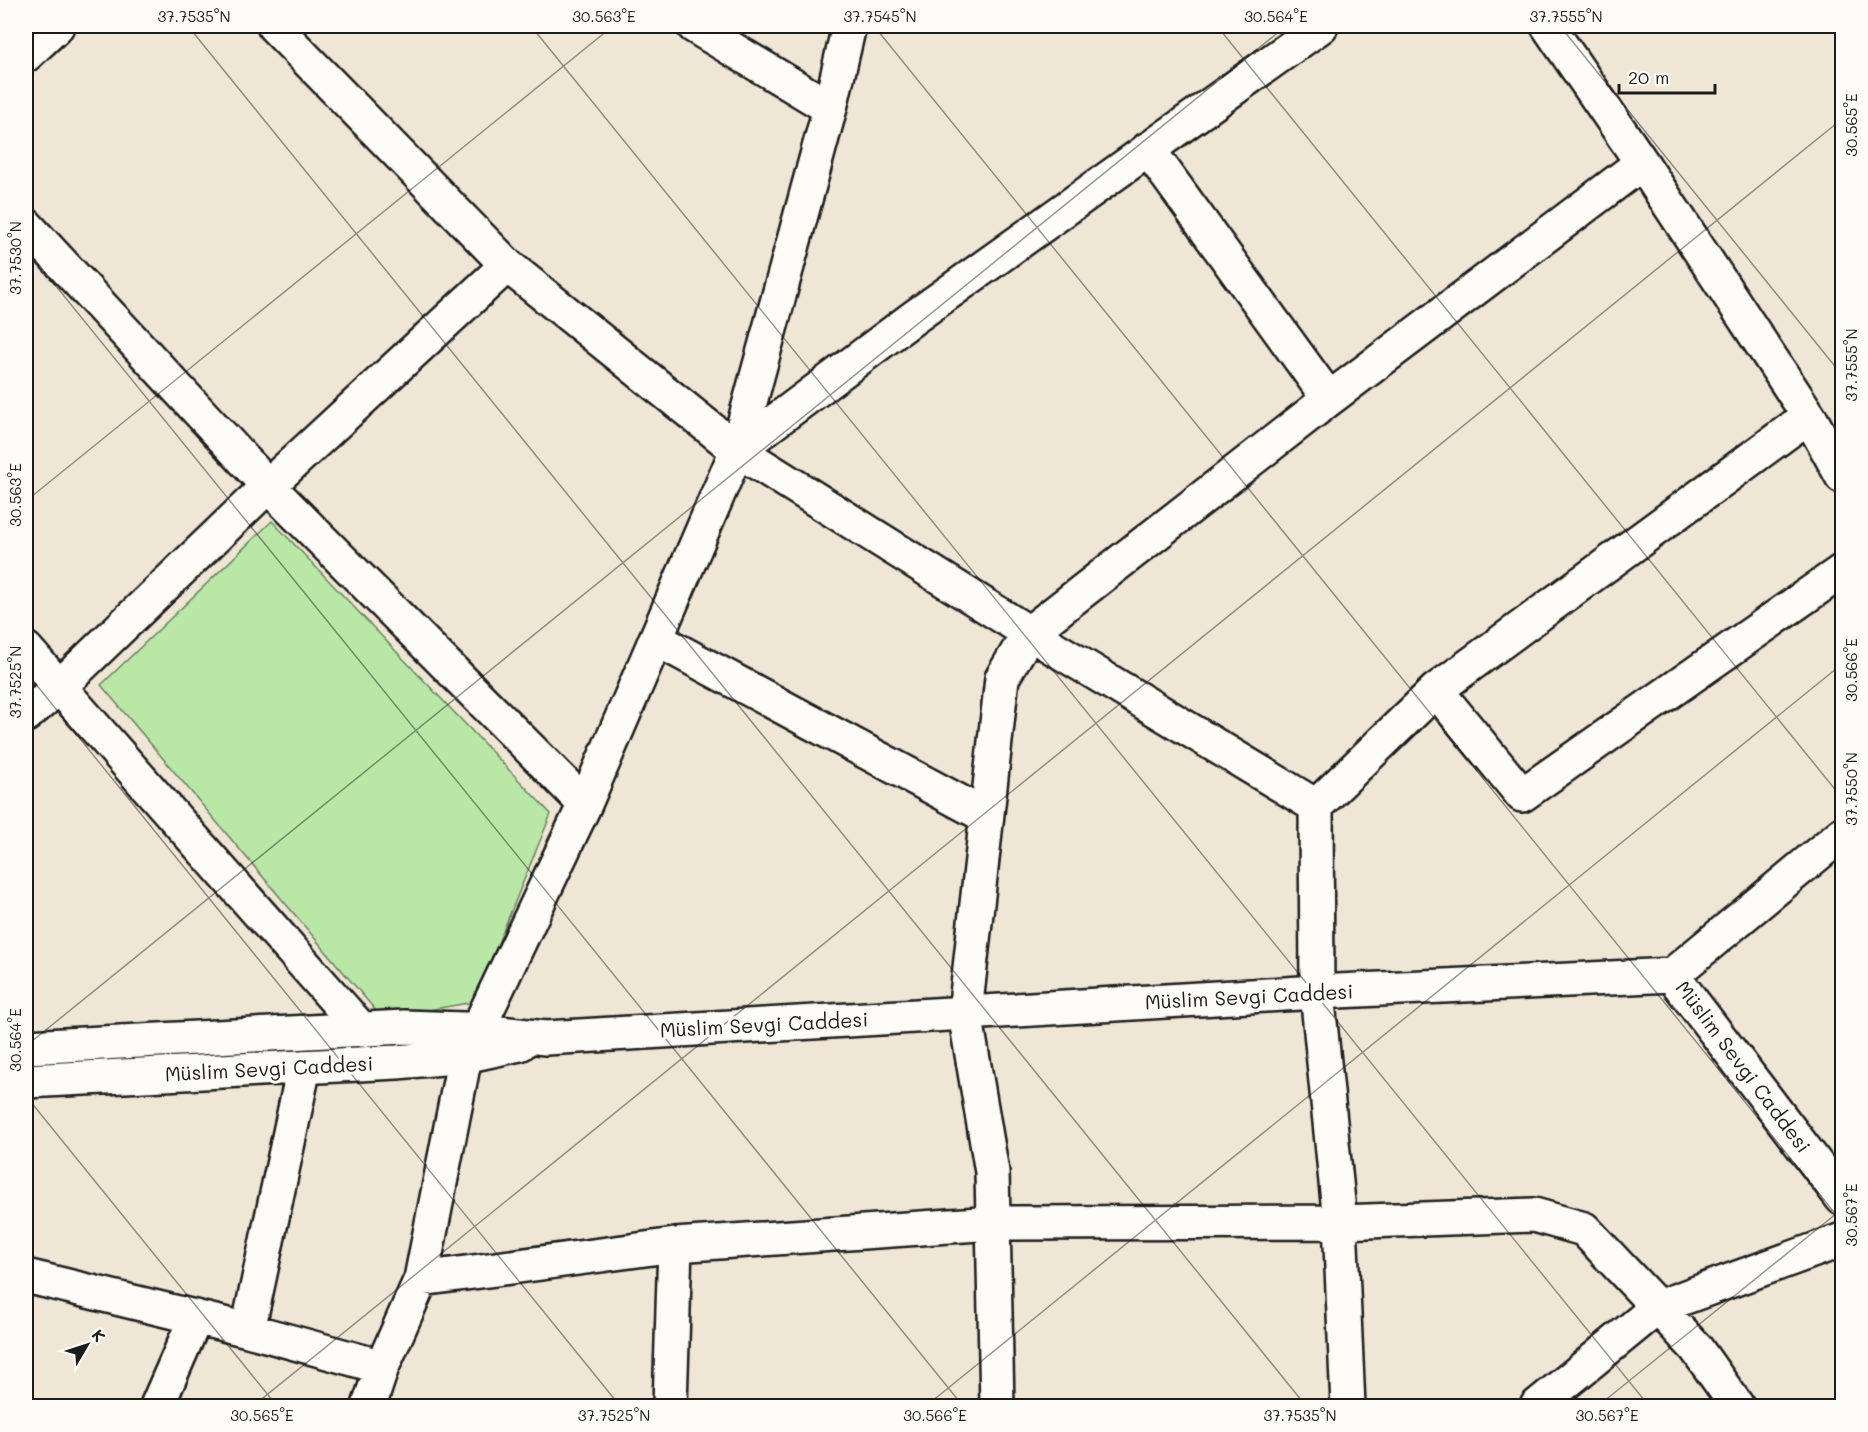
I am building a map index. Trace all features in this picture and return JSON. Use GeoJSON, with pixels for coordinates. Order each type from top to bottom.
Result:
{"type":"FeatureCollection","features":[{"type":"Feature","properties":{"kind":"street"},"geometry":{"type":"LineString","coordinates":[[26,55],[57,26]]}},
{"type":"Feature","properties":{"kind":"street"},"geometry":{"type":"LineString","coordinates":[[274,26],[507,265],[737,450],[1029,633],[1316,807]]}},
{"type":"Feature","properties":{"kind":"street"},"geometry":{"type":"LineString","coordinates":[[694,26],[830,108]]}},
{"type":"Feature","properties":{"kind":"street"},"geometry":{"type":"LineString","coordinates":[[369,1407],[382,1367],[421,1279],[472,1043],[585,804],[737,450],[830,108],[849,26]]}},
{"type":"Feature","properties":{"kind":"street"},"geometry":{"type":"LineString","coordinates":[[737,450],[913,318],[1321,26]]}},
{"type":"Feature","properties":{"kind":"street"},"geometry":{"type":"LineString","coordinates":[[1548,26],[1809,416],[1842,476]]}},
{"type":"Feature","properties":{"kind":"street"},"geometry":{"type":"LineString","coordinates":[[1148,149],[1329,399]]}},
{"type":"Feature","properties":{"kind":"street"},"geometry":{"type":"LineString","coordinates":[[997,1407],[992,1172],[965,1013],[1002,678],[1029,633],[1329,399],[1642,164]]}},
{"type":"Feature","properties":{"kind":"street"},"geometry":{"type":"LineString","coordinates":[[26,225],[268,486],[585,804]]}},
{"type":"Feature","properties":{"kind":"street"},"geometry":{"type":"LineString","coordinates":[[26,716],[268,486],[507,265]]}},
{"type":"Feature","properties":{"kind":"street"},"geometry":{"type":"LineString","coordinates":[[1348,1407],[1340,1222],[1317,992],[1316,807],[1436,690],[1809,416]]}},
{"type":"Feature","properties":{"kind":"street"},"geometry":{"type":"LineString","coordinates":[[1436,690],[1522,795],[1842,571]]}},
{"type":"Feature","properties":{"kind":"street"},"geometry":{"type":"LineString","coordinates":[[656,639],[986,816]]}},
{"type":"Feature","properties":{"kind":"street"},"geometry":{"type":"LineString","coordinates":[[26,650],[362,1030]]}},
{"type":"Feature","properties":{"kind":"street"},"geometry":{"type":"LineString","coordinates":[[1672,975],[1842,834]]}},
{"type":"Feature","properties":{"kind":"street","name":"Müslim Sevgi Caddesi"},"geometry":{"type":"LineString","coordinates":[[26,1081],[397,1062],[472,1043],[546,1038],[1317,992],[1672,975],[1842,1198]]}},
{"type":"Feature","properties":{"kind":"street","name":"Müslim Sevgi Caddesi"},"geometry":{"type":"LineString","coordinates":[[26,1047],[404,1028],[472,1043]]}},
{"type":"Feature","properties":{"kind":"street"},"geometry":{"type":"LineString","coordinates":[[248,1330],[304,1067]]}},
{"type":"Feature","properties":{"kind":"street"},"geometry":{"type":"LineString","coordinates":[[421,1279],[675,1245],[993,1223],[1340,1222],[1534,1215],[1584,1229],[1696,1348],[1737,1407]]}},
{"type":"Feature","properties":{"kind":"street"},"geometry":{"type":"LineString","coordinates":[[1537,1407],[1658,1307],[1842,1240]]}},
{"type":"Feature","properties":{"kind":"street"},"geometry":{"type":"LineString","coordinates":[[670,1407],[675,1245]]}},
{"type":"Feature","properties":{"kind":"street"},"geometry":{"type":"LineString","coordinates":[[26,1276],[248,1330],[382,1367]]}},
{"type":"Feature","properties":{"kind":"street"},"geometry":{"type":"LineString","coordinates":[[158,1407],[196,1317]]}},
{"type":"Feature","properties":{"kind":"green space"},"geometry":{"type":"Polygon","coordinates":[[[272,521],[551,814],[474,1002],[382,1018],[101,685],[272,521]]]}}]}
